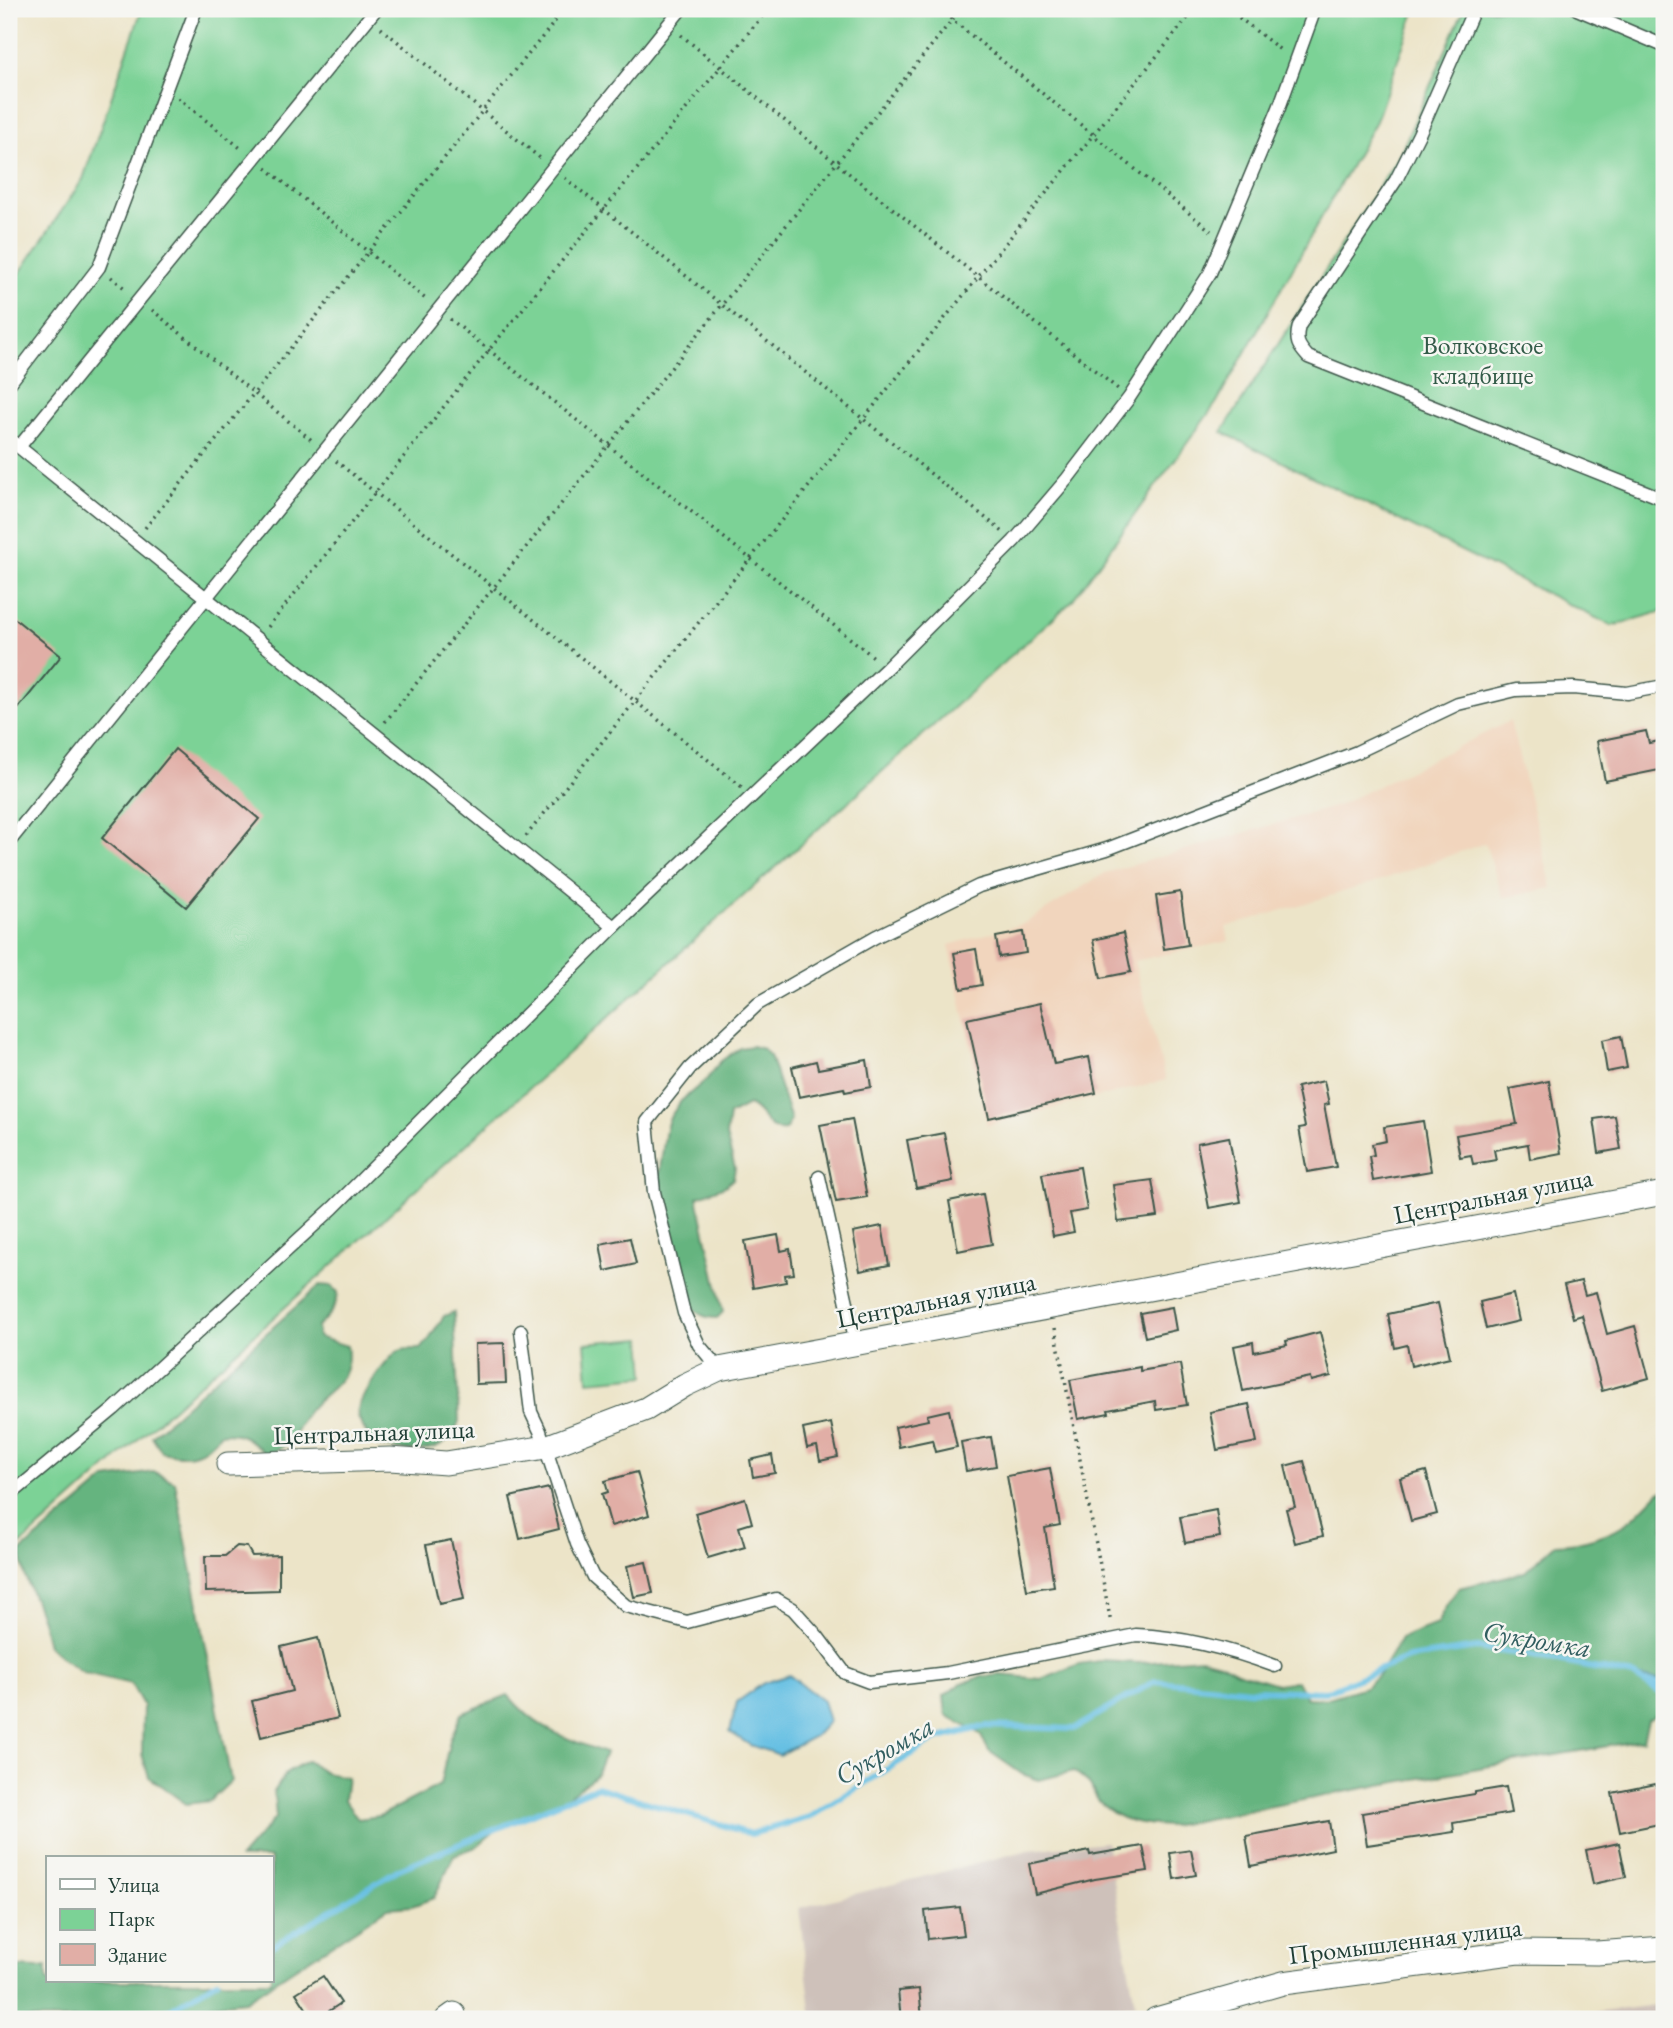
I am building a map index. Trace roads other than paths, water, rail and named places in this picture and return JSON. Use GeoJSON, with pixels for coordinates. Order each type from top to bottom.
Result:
{"type":"FeatureCollection","features":[{"type":"Feature","properties":{"kind":"street","name":"Центральная улица"},"geometry":{"type":"LineString","coordinates":[[228,1464],[390,1459],[446,1463],[546,1447],[646,1409],[685,1385],[719,1369],[1664,1192]]}},
{"type":"Feature","properties":{"kind":"street","name":"Промышленная улица"},"geometry":{"type":"LineString","coordinates":[[1156,2019],[1283,1983],[1518,1952],[1597,1953],[1664,1948]]}},
{"type":"Feature","properties":{"kind":"lane"},"geometry":{"type":"LineString","coordinates":[[9,384],[99,267],[196,9]]}},
{"type":"Feature","properties":{"kind":"lane"},"geometry":{"type":"LineString","coordinates":[[9,842],[681,9]]}},
{"type":"Feature","properties":{"kind":"lane"},"geometry":{"type":"LineString","coordinates":[[9,1496],[114,1409],[333,1208],[614,927],[887,668],[1014,541],[1067,479],[1129,398],[1210,272],[1315,9]]}},
{"type":"Feature","properties":{"kind":"lane"},"geometry":{"type":"LineString","coordinates":[[1474,9],[1396,180],[1299,326],[1296,337],[1298,347],[1308,357],[1664,499]]}},
{"type":"Feature","properties":{"kind":"lane"},"geometry":{"type":"LineString","coordinates":[[1577,9],[1664,46]]}},
{"type":"Feature","properties":{"kind":"lane"},"geometry":{"type":"LineString","coordinates":[[372,13],[139,300],[14,443],[614,927]]}},
{"type":"Feature","properties":{"kind":"lane"},"geometry":{"type":"LineString","coordinates":[[719,1369],[699,1345],[684,1313],[654,1192],[647,1122],[691,1068],[758,1004],[875,937],[979,886],[1107,849],[1357,752],[1458,704],[1516,690],[1573,688],[1628,693],[1664,686]]}},
{"type":"Feature","properties":{"kind":"lane"},"geometry":{"type":"LineString","coordinates":[[819,1177],[856,1343]]}},
{"type":"Feature","properties":{"kind":"lane"},"geometry":{"type":"LineString","coordinates":[[522,1331],[531,1412],[546,1447],[577,1544],[593,1577],[626,1606],[687,1622],[776,1599],[793,1609],[845,1673],[869,1682],[948,1673],[1136,1635],[1163,1636],[1231,1650],[1275,1667]]}},
{"type":"Feature","properties":{"kind":"water"},"geometry":{"type":"Polygon","coordinates":[[[1664,1674],[1664,1695],[1634,1676],[1658,1680],[1664,1674]]]}},
{"type":"Feature","properties":{"kind":"water"},"geometry":{"type":"Polygon","coordinates":[[[789,1675],[823,1701],[829,1721],[815,1736],[779,1755],[750,1745],[730,1732],[737,1702],[764,1683],[789,1675]]]}},
{"type":"Feature","properties":{"kind":"waterway","name":"Сукромка"},"geometry":{"type":"LineString","coordinates":[[273,1946],[399,1869],[597,1787],[751,1834],[810,1817],[936,1739],[986,1726],[1074,1729],[1155,1681],[1250,1690],[1325,1692],[1408,1658],[1477,1648],[1634,1676],[1664,1695]]}},
{"type":"Feature","properties":{"kind":"waterway","name":"Сукромка"},"geometry":{"type":"LineString","coordinates":[[154,2019],[215,1982]]}},
{"type":"Feature","properties":{"kind":"park label","name":"Волковское кладбище"},"geometry":{"type":"Point","coordinates":[1483,360]}}]}
